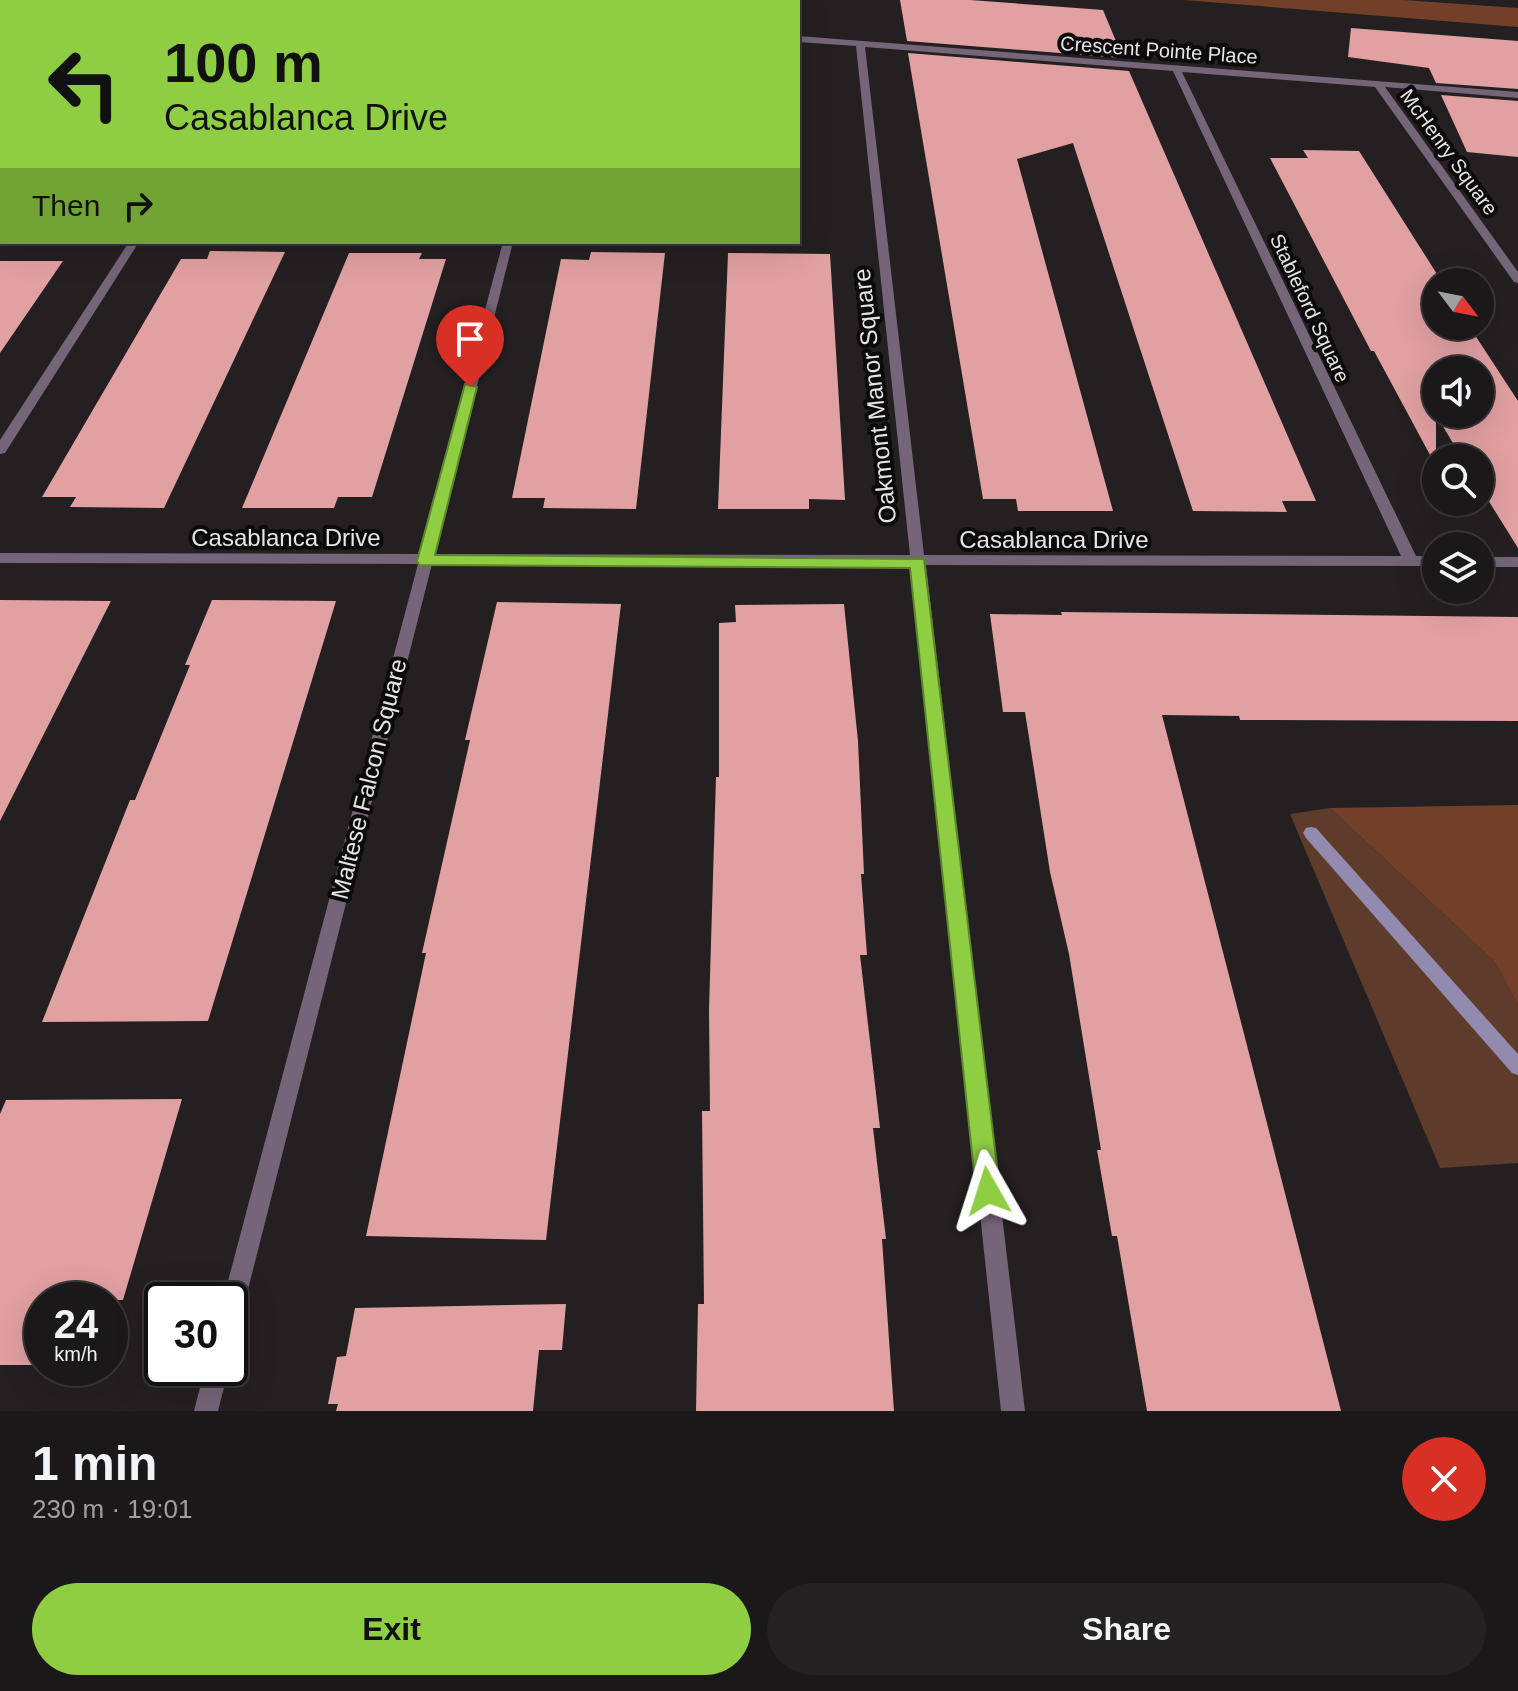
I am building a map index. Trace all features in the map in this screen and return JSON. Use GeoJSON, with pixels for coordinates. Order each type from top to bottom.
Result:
{"type":"FeatureCollection","features":[{"type":"Feature","properties":{"kind":"street","name":"Crescent Pointe Place"},"geometry":{"type":"LineString","coordinates":[[800,39],[1518,95]]}},
{"type":"Feature","properties":{"kind":"street","name":"Oakmont Manor Square"},"geometry":{"type":"LineString","coordinates":[[860,44],[1013,1411]]}},
{"type":"Feature","properties":{"kind":"street","name":"Stableford Square"},"geometry":{"type":"LineString","coordinates":[[1177,70],[1411,561]]}},
{"type":"Feature","properties":{"kind":"street","name":"McHenry Square"},"geometry":{"type":"LineString","coordinates":[[1378,84],[1518,280]]}},
{"type":"Feature","properties":{"kind":"street"},"geometry":{"type":"LineString","coordinates":[[0,450],[133,244]]}},
{"type":"Feature","properties":{"kind":"street","name":"Maltese Falcon Square"},"geometry":{"type":"LineString","coordinates":[[239,1282],[507,244]]}},
{"type":"Feature","properties":{"kind":"street","name":"Casablanca Drive"},"geometry":{"type":"LineString","coordinates":[[0,558],[918,563],[1422,561]]}},
{"type":"Feature","properties":{"kind":"street"},"geometry":{"type":"LineString","coordinates":[[1494,562],[1518,562]]}},
{"type":"Feature","properties":{"kind":"street"},"geometry":{"type":"LineString","coordinates":[[206,1411],[212,1386]]}},
{"type":"Feature","properties":{"kind":"shaded area"},"geometry":{"type":"Polygon","coordinates":[[[1184,0],[1403,0],[1518,8],[1518,27],[1184,0]]]}},
{"type":"Feature","properties":{"kind":"shaded area"},"geometry":{"type":"Polygon","coordinates":[[[1518,805],[1518,1005],[1494,961],[1330,808],[1518,805]]]}},
{"type":"Feature","properties":{"kind":"shaded area"},"geometry":{"type":"Polygon","coordinates":[[[1330,808],[1494,961],[1518,1005],[1518,1163],[1440,1168],[1290,814],[1330,808]]]}},
{"type":"Feature","properties":{"kind":"building"},"geometry":{"type":"Polygon","coordinates":[[[900,0],[970,0],[1103,10],[1123,58],[907,41],[900,0]]]}},
{"type":"Feature","properties":{"kind":"building"},"geometry":{"type":"Polygon","coordinates":[[[1351,28],[1518,41],[1518,89],[1436,83],[1429,68],[1348,57],[1351,28]]]}},
{"type":"Feature","properties":{"kind":"building"},"geometry":{"type":"Polygon","coordinates":[[[908,53],[1129,71],[1316,501],[1282,501],[1287,512],[1193,511],[1073,143],[1017,159],[1113,511],[1018,511],[1016,499],[983,499],[908,53]]]}},
{"type":"Feature","properties":{"kind":"building"},"geometry":{"type":"Polygon","coordinates":[[[1441,95],[1518,101],[1518,157],[1467,152],[1441,95]]]}},
{"type":"Feature","properties":{"kind":"building"},"geometry":{"type":"Polygon","coordinates":[[[1303,150],[1359,151],[1433,268],[1422,268],[1422,340],[1478,340],[1489,356],[1422,356],[1422,428],[1436,428],[1436,444],[1424,444],[1374,351],[1371,351],[1270,158],[1308,158],[1303,150]]]}},
{"type":"Feature","properties":{"kind":"building"},"geometry":{"type":"Polygon","coordinates":[[[210,251],[285,252],[164,508],[70,507],[76,497],[42,497],[181,259],[207,259],[210,251]]]}},
{"type":"Feature","properties":{"kind":"building"},"geometry":{"type":"Polygon","coordinates":[[[591,252],[665,253],[636,509],[543,508],[545,498],[512,498],[561,259],[589,260],[591,252]]]}},
{"type":"Feature","properties":{"kind":"building"},"geometry":{"type":"Polygon","coordinates":[[[349,253],[422,253],[419,259],[446,259],[372,497],[338,497],[334,508],[242,508],[349,253]]]}},
{"type":"Feature","properties":{"kind":"building"},"geometry":{"type":"Polygon","coordinates":[[[728,253],[830,254],[845,500],[809,499],[809,509],[718,509],[728,253]]]}},
{"type":"Feature","properties":{"kind":"building"},"geometry":{"type":"Polygon","coordinates":[[[0,261],[63,261],[0,353],[0,261]]]}},
{"type":"Feature","properties":{"kind":"building"},"geometry":{"type":"Polygon","coordinates":[[[1494,364],[1518,401],[1518,548],[1494,509],[1494,444],[1454,444],[1444,428],[1494,428],[1494,364]]]}},
{"type":"Feature","properties":{"kind":"building"},"geometry":{"type":"Polygon","coordinates":[[[0,600],[111,601],[0,821],[0,600]]]}},
{"type":"Feature","properties":{"kind":"building"},"geometry":{"type":"Polygon","coordinates":[[[212,600],[336,601],[208,1021],[42,1022],[130,800],[135,800],[190,665],[185,665],[212,600]]]}},
{"type":"Feature","properties":{"kind":"building"},"geometry":{"type":"Polygon","coordinates":[[[497,602],[621,604],[546,1240],[366,1236],[426,953],[422,953],[470,740],[465,740],[497,602]]]}},
{"type":"Feature","properties":{"kind":"building"},"geometry":{"type":"Polygon","coordinates":[[[844,604],[858,741],[864,874],[861,874],[867,955],[860,955],[880,1128],[873,1128],[886,1239],[882,1239],[894,1411],[696,1411],[698,1304],[704,1304],[702,1111],[710,1111],[709,1009],[716,777],[719,777],[719,623],[736,622],[735,605],[844,604]]]}},
{"type":"Feature","properties":{"kind":"building"},"geometry":{"type":"Polygon","coordinates":[[[1061,612],[1518,617],[1518,721],[1240,720],[1239,716],[1162,715],[1341,1411],[1147,1411],[1117,1236],[1112,1236],[1069,954],[1050,872],[1025,712],[1003,712],[990,614],[1062,615],[1061,612]]]}},
{"type":"Feature","properties":{"kind":"building"},"geometry":{"type":"Polygon","coordinates":[[[182,1099],[128,1283],[24,1282],[24,1365],[0,1365],[0,1114],[6,1100],[182,1099]]]}},
{"type":"Feature","properties":{"kind":"building"},"geometry":{"type":"Polygon","coordinates":[[[566,1304],[562,1350],[539,1350],[533,1411],[336,1411],[338,1404],[328,1404],[337,1357],[346,1356],[355,1308],[566,1304]]]}},
{"type":"Feature","properties":{"kind":"waterway"},"geometry":{"type":"LineString","coordinates":[[1311,833],[1518,1067]]}},
{"type":"Feature","properties":{"kind":"route"},"geometry":{"type":"LineString","coordinates":[[470,387],[425,561],[918,563],[988,1191]]}}]}
